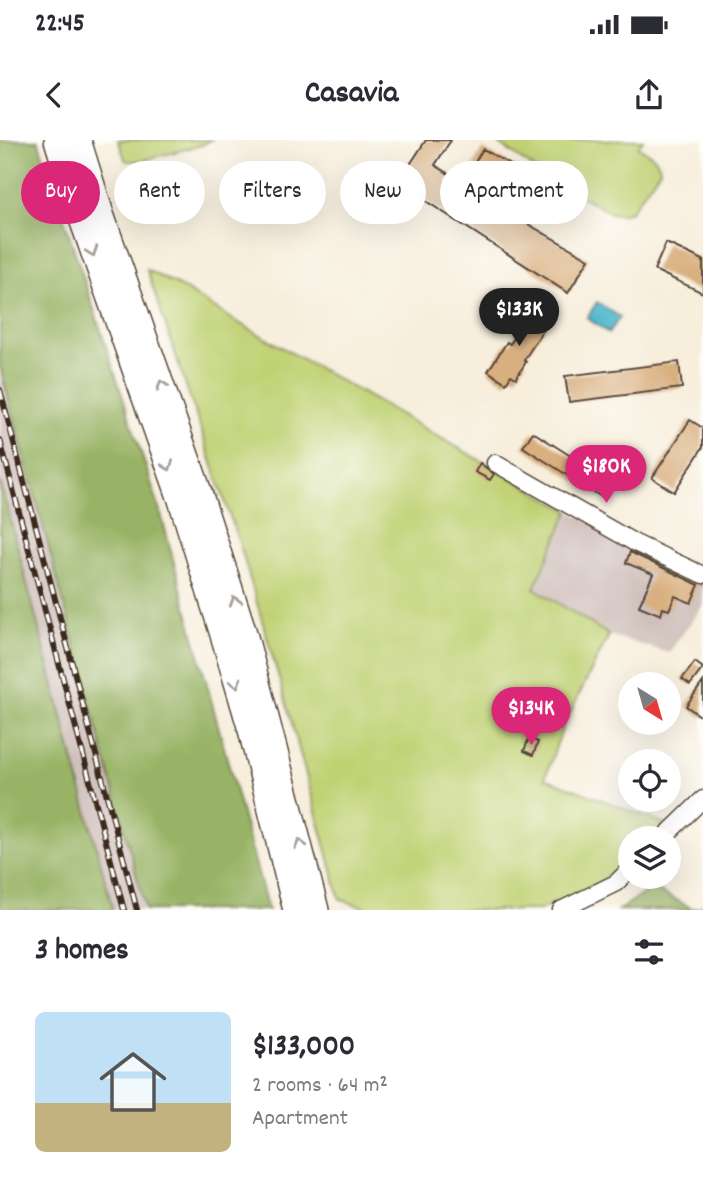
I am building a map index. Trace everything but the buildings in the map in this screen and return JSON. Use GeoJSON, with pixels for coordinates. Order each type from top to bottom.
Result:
{"type":"FeatureCollection","features":[{"type":"Feature","properties":{"kind":"highway"},"geometry":{"type":"LineString","coordinates":[[56,140],[82,222],[180,500],[223,638],[250,730],[295,910]]}},
{"type":"Feature","properties":{"kind":"highway"},"geometry":{"type":"LineString","coordinates":[[79,140],[200,492],[245,633],[317,910]]}},
{"type":"Feature","properties":{"kind":"street"},"geometry":{"type":"LineString","coordinates":[[495,463],[635,543],[703,575]]}},
{"type":"Feature","properties":{"kind":"street"},"geometry":{"type":"LineString","coordinates":[[675,826],[703,799]]}},
{"type":"Feature","properties":{"kind":"street"},"geometry":{"type":"LineString","coordinates":[[561,910],[618,881]]}},
{"type":"Feature","properties":{"kind":"shaded area"},"geometry":{"type":"Polygon","coordinates":[[[0,366],[146,910],[113,910],[0,481],[0,366]]]}},
{"type":"Feature","properties":{"kind":"shaded area"},"geometry":{"type":"Polygon","coordinates":[[[569,511],[703,579],[703,605],[669,653],[609,635],[534,588],[569,511]]]}},
{"type":"Feature","properties":{"kind":"green space"},"geometry":{"type":"Polygon","coordinates":[[[0,140],[38,140],[45,161],[21,161],[21,224],[66,224],[159,507],[268,910],[146,910],[0,366],[0,140]]]}},
{"type":"Feature","properties":{"kind":"green space"},"geometry":{"type":"Polygon","coordinates":[[[118,140],[211,140],[202,145],[140,161],[126,161],[118,140]]]}},
{"type":"Feature","properties":{"kind":"green space"},"geometry":{"type":"Polygon","coordinates":[[[494,140],[643,140],[638,147],[655,159],[660,170],[631,211],[622,214],[611,213],[588,200],[588,161],[524,161],[494,140]]]}},
{"type":"Feature","properties":{"kind":"green space"},"geometry":{"type":"Polygon","coordinates":[[[147,270],[569,511],[534,588],[609,635],[563,727],[545,778],[618,806],[618,812],[634,812],[665,824],[618,826],[618,868],[599,883],[540,910],[371,910],[340,899],[242,552],[147,270]]]}},
{"type":"Feature","properties":{"kind":"green space"},"geometry":{"type":"Polygon","coordinates":[[[0,481],[113,910],[0,910],[0,481]]]}},
{"type":"Feature","properties":{"kind":"green space"},"geometry":{"type":"Polygon","coordinates":[[[650,889],[694,909],[703,906],[703,910],[619,910],[650,889]]]}},
{"type":"Feature","properties":{"kind":"water"},"geometry":{"type":"Polygon","coordinates":[[[597,302],[620,317],[609,333],[587,318],[597,302]]]}},
{"type":"Feature","properties":{"kind":"railway"},"geometry":{"type":"LineString","coordinates":[[0,390],[137,910]]}},
{"type":"Feature","properties":{"kind":"railway"},"geometry":{"type":"LineString","coordinates":[[0,440],[124,910]]}}]}
